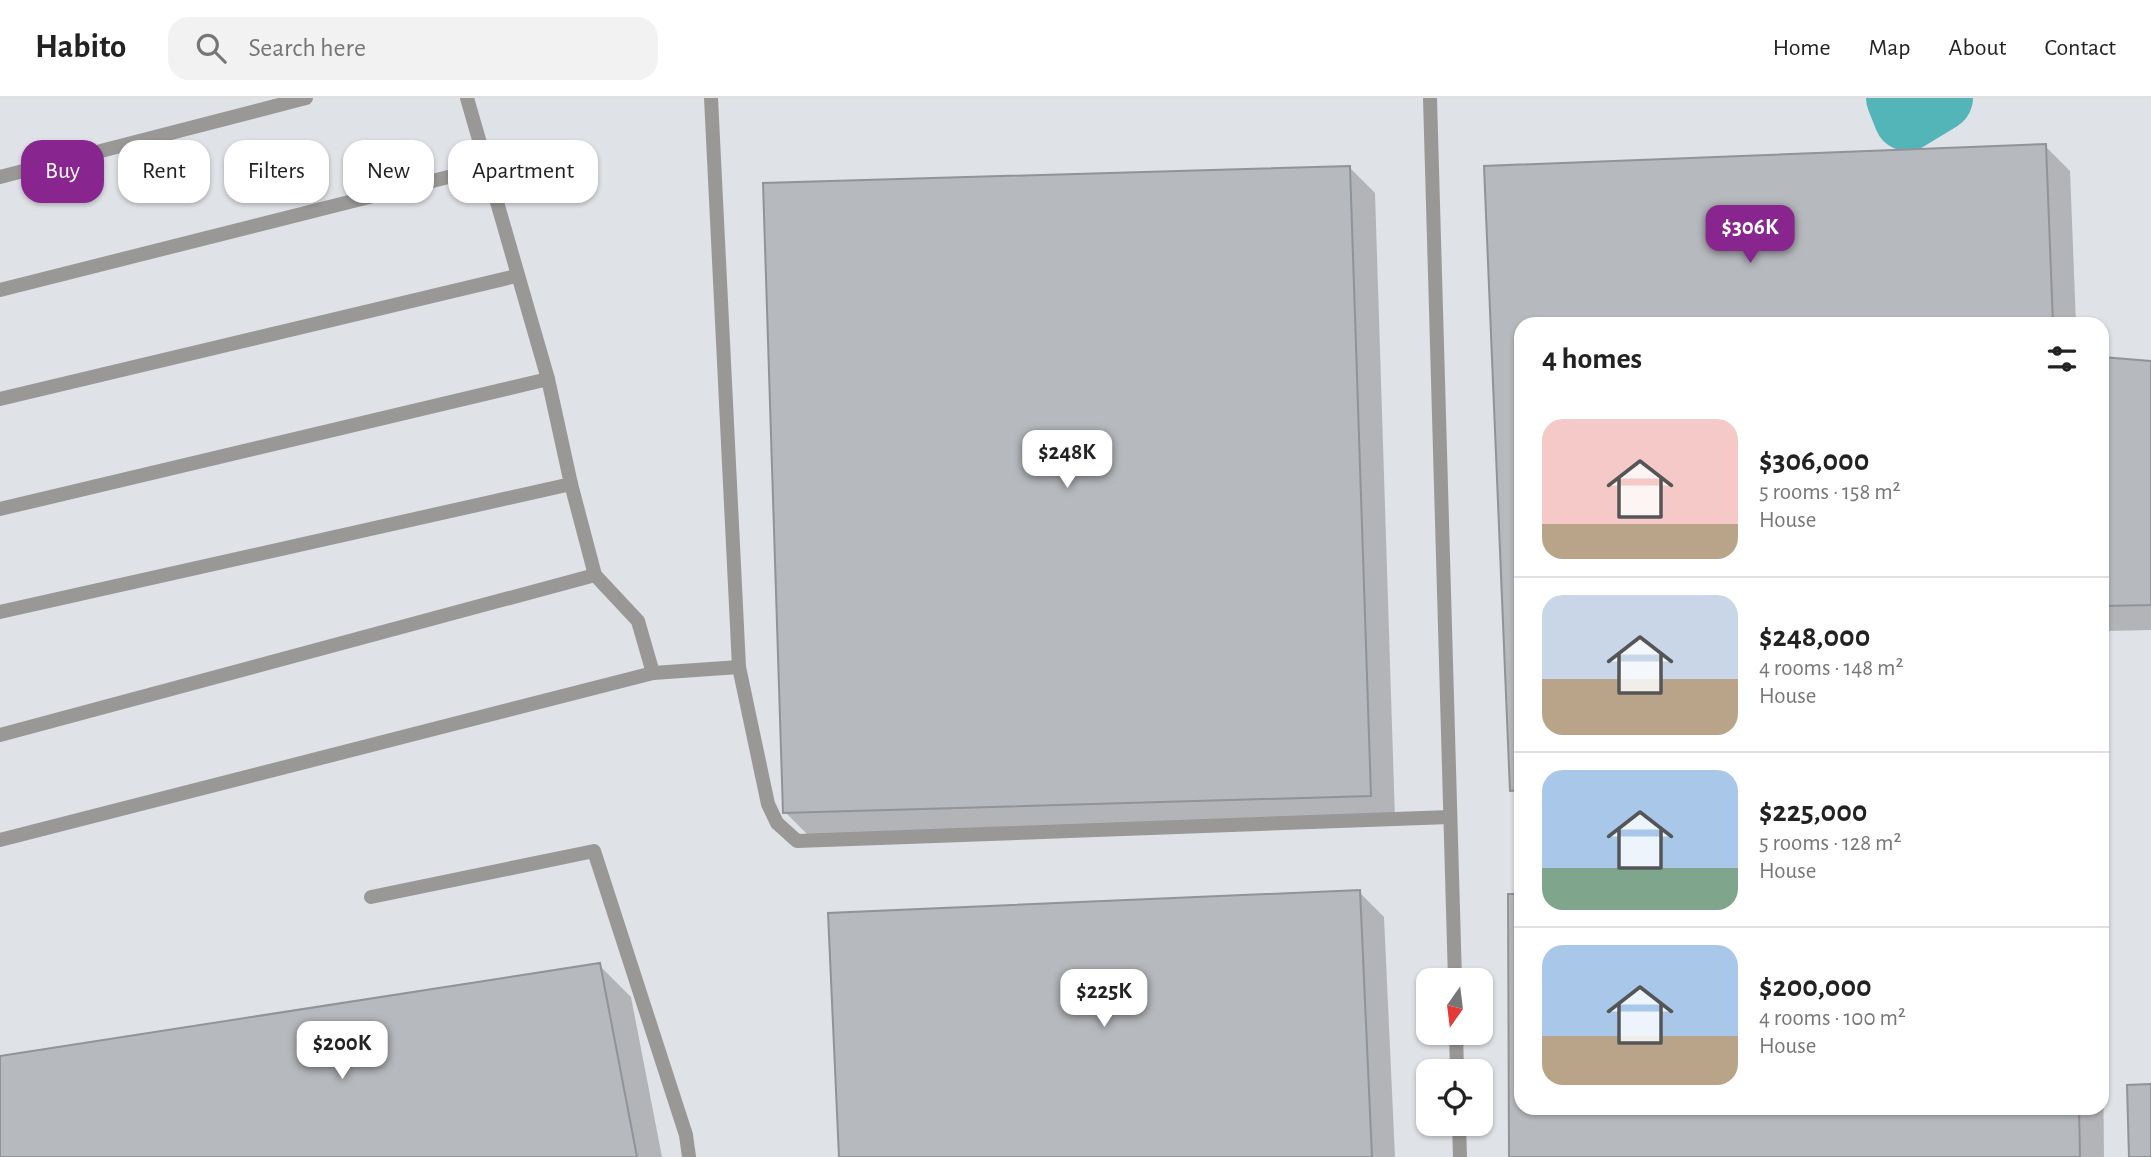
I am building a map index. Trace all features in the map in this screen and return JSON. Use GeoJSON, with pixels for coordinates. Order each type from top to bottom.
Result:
{"type":"FeatureCollection","features":[{"type":"Feature","properties":{"kind":"lane"},"geometry":{"type":"LineString","coordinates":[[0,177],[306,98]]}},
{"type":"Feature","properties":{"kind":"lane"},"geometry":{"type":"LineString","coordinates":[[467,98],[477,140]]}},
{"type":"Feature","properties":{"kind":"lane"},"geometry":{"type":"LineString","coordinates":[[711,98],[739,667],[768,804],[777,823],[797,841],[1450,817]]}},
{"type":"Feature","properties":{"kind":"lane"},"geometry":{"type":"LineString","coordinates":[[1430,98],[1455,968]]}},
{"type":"Feature","properties":{"kind":"lane"},"geometry":{"type":"LineString","coordinates":[[0,290],[448,177]]}},
{"type":"Feature","properties":{"kind":"lane"},"geometry":{"type":"LineString","coordinates":[[494,203],[548,379],[571,484],[595,575],[638,621],[653,673]]}},
{"type":"Feature","properties":{"kind":"lane"},"geometry":{"type":"LineString","coordinates":[[0,398],[516,276]]}},
{"type":"Feature","properties":{"kind":"lane"},"geometry":{"type":"LineString","coordinates":[[0,509],[548,379]]}},
{"type":"Feature","properties":{"kind":"lane"},"geometry":{"type":"LineString","coordinates":[[0,612],[571,484]]}},
{"type":"Feature","properties":{"kind":"lane"},"geometry":{"type":"LineString","coordinates":[[0,735],[595,575]]}},
{"type":"Feature","properties":{"kind":"lane"},"geometry":{"type":"LineString","coordinates":[[0,840],[653,673],[739,667]]}},
{"type":"Feature","properties":{"kind":"lane"},"geometry":{"type":"LineString","coordinates":[[371,897],[594,851],[686,1135],[689,1157]]}},
{"type":"Feature","properties":{"kind":"lane"},"geometry":{"type":"LineString","coordinates":[[1459,1136],[1460,1157]]}},
{"type":"Feature","properties":{"kind":"building"},"geometry":{"type":"Polygon","coordinates":[[[2046,144],[2053,317],[1514,317],[1514,791],[1510,791],[1484,166],[2046,144]]]}},
{"type":"Feature","properties":{"kind":"building"},"geometry":{"type":"Polygon","coordinates":[[[1350,166],[1371,796],[783,813],[763,183],[1350,166]]]}},
{"type":"Feature","properties":{"kind":"building"},"geometry":{"type":"Polygon","coordinates":[[[2109,358],[2151,361],[2151,605],[2109,606],[2109,358]]]}},
{"type":"Feature","properties":{"kind":"building"},"geometry":{"type":"Polygon","coordinates":[[[1360,890],[1372,1157],[839,1157],[828,913],[1360,890]]]}},
{"type":"Feature","properties":{"kind":"building"},"geometry":{"type":"Polygon","coordinates":[[[1508,894],[1514,894],[1514,1115],[2079,1115],[2080,1157],[1509,1157],[1508,894]]]}},
{"type":"Feature","properties":{"kind":"building"},"geometry":{"type":"Polygon","coordinates":[[[600,963],[637,1157],[0,1157],[0,1056],[600,963]]]}},
{"type":"Feature","properties":{"kind":"building"},"geometry":{"type":"Polygon","coordinates":[[[2151,1084],[2151,1157],[2129,1157],[2127,1085],[2151,1084]]]}},
{"type":"Feature","properties":{"kind":"waterway"},"geometry":{"type":"LineString","coordinates":[[1899,98],[1907,118],[1940,98]]}}]}
